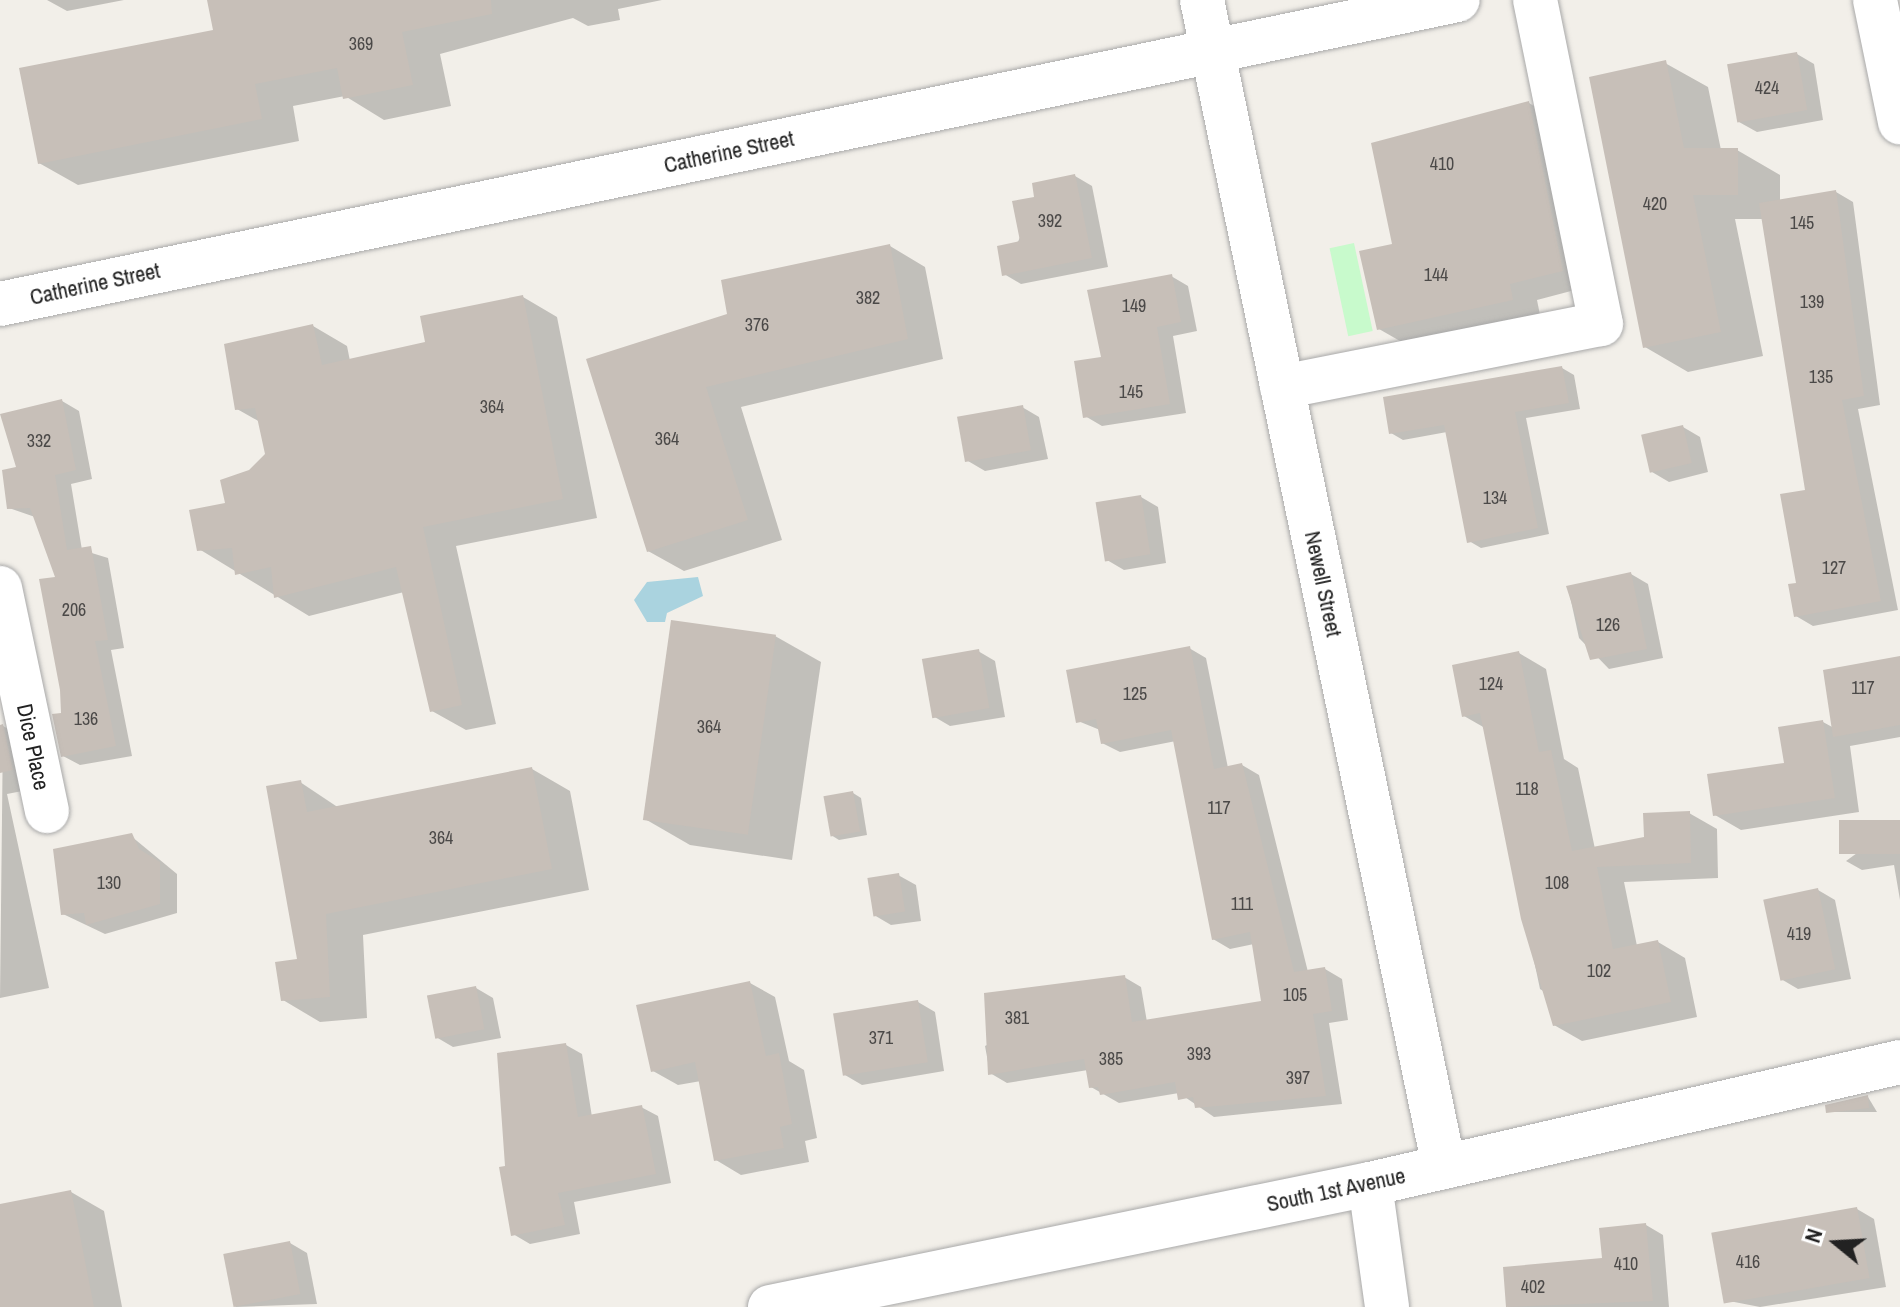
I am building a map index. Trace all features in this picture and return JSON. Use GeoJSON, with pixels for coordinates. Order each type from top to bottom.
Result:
{"type":"FeatureCollection","features":[{"type":"Feature","properties":{"kind":"street","name":"Newell Street"},"geometry":{"type":"LineString","coordinates":[[1202,0],[1444,1167]]}},
{"type":"Feature","properties":{"kind":"street","name":"Catherine Street"},"geometry":{"type":"LineString","coordinates":[[0,304],[1458,0]]}},
{"type":"Feature","properties":{"kind":"street"},"geometry":{"type":"LineString","coordinates":[[1282,387],[1601,324],[1535,0]]}},
{"type":"Feature","properties":{"kind":"street"},"geometry":{"type":"LineString","coordinates":[[1875,0],[1900,122]]}},
{"type":"Feature","properties":{"kind":"street","name":"Dice Place"},"geometry":{"type":"LineString","coordinates":[[0,588],[47,811]]}},
{"type":"Feature","properties":{"kind":"street","name":"South 1st Avenue"},"geometry":{"type":"LineString","coordinates":[[770,1307],[1370,1184],[1900,1062]]}},
{"type":"Feature","properties":{"kind":"street"},"geometry":{"type":"LineString","coordinates":[[1370,1184],[1387,1307]]}},
{"type":"Feature","properties":{"kind":"green space"},"geometry":{"type":"Polygon","coordinates":[[[1354,243],[1373,331],[1348,336],[1330,248],[1354,243]]]}},
{"type":"Feature","properties":{"kind":"water"},"geometry":{"type":"Polygon","coordinates":[[[698,577],[703,596],[667,613],[665,622],[647,622],[634,600],[647,582],[698,577]]]}},
{"type":"Feature","properties":{"kind":"building"},"geometry":{"type":"Polygon","coordinates":[[[207,0],[491,0],[492,14],[402,32],[413,85],[343,99],[337,68],[255,84],[262,119],[38,164],[19,68],[213,30],[207,0]]]}},
{"type":"Feature","properties":{"kind":"building"},"geometry":{"type":"Polygon","coordinates":[[[1797,52],[1807,110],[1737,122],[1727,64],[1797,52]]]}},
{"type":"Feature","properties":{"kind":"building"},"geometry":{"type":"Polygon","coordinates":[[[1666,60],[1684,148],[1738,148],[1738,195],[1693,195],[1721,332],[1643,348],[1589,77],[1666,60]]]}},
{"type":"Feature","properties":{"kind":"building"},"geometry":{"type":"Polygon","coordinates":[[[1529,101],[1563,271],[1510,284],[1513,300],[1377,330],[1359,251],[1392,244],[1371,143],[1529,101]]]}},
{"type":"Feature","properties":{"kind":"building"},"geometry":{"type":"Polygon","coordinates":[[[1075,174],[1092,258],[1002,276],[997,246],[1020,241],[1012,201],[1034,197],[1032,183],[1075,174]]]}},
{"type":"Feature","properties":{"kind":"building"},"geometry":{"type":"Polygon","coordinates":[[[1836,190],[1864,396],[1842,400],[1881,601],[1794,617],[1788,584],[1796,583],[1780,494],[1805,490],[1759,203],[1836,190]]]}},
{"type":"Feature","properties":{"kind":"building"},"geometry":{"type":"Polygon","coordinates":[[[890,244],[908,339],[706,387],[748,520],[647,552],[586,359],[727,314],[721,280],[890,244]]]}},
{"type":"Feature","properties":{"kind":"building"},"geometry":{"type":"Polygon","coordinates":[[[1172,274],[1181,322],[1157,327],[1170,404],[1083,418],[1074,361],[1101,357],[1087,290],[1172,274]]]}},
{"type":"Feature","properties":{"kind":"building"},"geometry":{"type":"Polygon","coordinates":[[[523,295],[563,499],[423,527],[462,705],[430,712],[396,567],[274,598],[271,567],[235,575],[232,548],[197,551],[189,510],[225,503],[220,480],[249,470],[265,454],[255,408],[235,410],[224,344],[313,324],[322,365],[425,342],[420,316],[523,295]]]}},
{"type":"Feature","properties":{"kind":"building"},"geometry":{"type":"Polygon","coordinates":[[[1562,366],[1569,403],[1515,412],[1538,528],[1467,543],[1444,425],[1389,434],[1383,397],[1562,366]]]}},
{"type":"Feature","properties":{"kind":"building"},"geometry":{"type":"Polygon","coordinates":[[[62,399],[76,470],[55,475],[67,550],[91,546],[108,640],[95,641],[116,746],[61,757],[52,714],[61,713],[60,690],[39,579],[55,577],[30,508],[7,509],[2,470],[16,467],[0,414],[62,399]]]}},
{"type":"Feature","properties":{"kind":"building"},"geometry":{"type":"Polygon","coordinates":[[[1023,405],[1031,450],[965,462],[957,417],[1023,405]]]}},
{"type":"Feature","properties":{"kind":"building"},"geometry":{"type":"Polygon","coordinates":[[[1683,425],[1692,463],[1650,473],[1641,435],[1683,425]]]}},
{"type":"Feature","properties":{"kind":"building"},"geometry":{"type":"Polygon","coordinates":[[[1141,495],[1150,554],[1105,561],[1096,502],[1141,495]]]}},
{"type":"Feature","properties":{"kind":"building"},"geometry":{"type":"Polygon","coordinates":[[[1631,572],[1647,649],[1590,660],[1566,586],[1631,572]]]}},
{"type":"Feature","properties":{"kind":"building"},"geometry":{"type":"Polygon","coordinates":[[[671,620],[776,635],[748,835],[643,820],[671,620]]]}},
{"type":"Feature","properties":{"kind":"building"},"geometry":{"type":"Polygon","coordinates":[[[1190,646],[1214,769],[1242,763],[1294,972],[1325,967],[1332,1011],[1313,1014],[1326,1096],[1195,1108],[1193,1097],[1178,1100],[1175,1082],[1100,1095],[1098,1087],[1089,1088],[1084,1059],[988,1075],[984,993],[1125,975],[1132,1022],[1261,1001],[1250,932],[1212,940],[1171,730],[1101,744],[1096,719],[1076,723],[1066,670],[1190,646]]]}},
{"type":"Feature","properties":{"kind":"building"},"geometry":{"type":"Polygon","coordinates":[[[979,649],[989,708],[932,718],[922,659],[979,649]]]}},
{"type":"Feature","properties":{"kind":"building"},"geometry":{"type":"Polygon","coordinates":[[[1519,651],[1539,752],[1551,750],[1572,851],[1644,837],[1643,813],[1690,811],[1691,863],[1597,867],[1613,949],[1658,940],[1671,1002],[1553,1026],[1521,919],[1480,713],[1462,717],[1452,665],[1519,651]]]}},
{"type":"Feature","properties":{"kind":"building"},"geometry":{"type":"Polygon","coordinates":[[[1900,656],[1900,725],[1833,737],[1823,670],[1900,656]]]}},
{"type":"Feature","properties":{"kind":"building"},"geometry":{"type":"Polygon","coordinates":[[[1823,720],[1835,798],[1713,816],[1707,774],[1784,763],[1778,727],[1823,720]]]}},
{"type":"Feature","properties":{"kind":"building"},"geometry":{"type":"Polygon","coordinates":[[[3,724],[13,770],[0,773],[0,725],[3,724]]]}},
{"type":"Feature","properties":{"kind":"building"},"geometry":{"type":"Polygon","coordinates":[[[532,767],[552,869],[326,914],[330,997],[281,1001],[275,962],[297,959],[266,786],[301,780],[307,812],[532,767]]]}},
{"type":"Feature","properties":{"kind":"building"},"geometry":{"type":"Polygon","coordinates":[[[853,791],[860,831],[831,837],[823,796],[853,791]]]}},
{"type":"Feature","properties":{"kind":"building"},"geometry":{"type":"Polygon","coordinates":[[[1839,820],[1900,820],[1900,854],[1839,854],[1839,820]]]}},
{"type":"Feature","properties":{"kind":"building"},"geometry":{"type":"Polygon","coordinates":[[[132,833],[139,849],[160,862],[160,904],[86,925],[84,913],[61,915],[53,849],[132,833]]]}},
{"type":"Feature","properties":{"kind":"building"},"geometry":{"type":"Polygon","coordinates":[[[899,873],[905,912],[873,917],[867,878],[899,873]]]}},
{"type":"Feature","properties":{"kind":"building"},"geometry":{"type":"Polygon","coordinates":[[[1818,888],[1835,969],[1780,981],[1763,900],[1818,888]]]}},
{"type":"Feature","properties":{"kind":"building"},"geometry":{"type":"Polygon","coordinates":[[[750,981],[766,1056],[779,1053],[792,1124],[780,1127],[784,1148],[714,1161],[695,1062],[651,1072],[636,1005],[750,981]]]}},
{"type":"Feature","properties":{"kind":"building"},"geometry":{"type":"Polygon","coordinates":[[[476,986],[484,1029],[435,1039],[427,996],[476,986]]]}},
{"type":"Feature","properties":{"kind":"building"},"geometry":{"type":"Polygon","coordinates":[[[918,1000],[928,1062],[843,1076],[833,1013],[918,1000]]]}},
{"type":"Feature","properties":{"kind":"building"},"geometry":{"type":"Polygon","coordinates":[[[566,1043],[578,1117],[642,1105],[656,1174],[558,1193],[565,1225],[511,1236],[499,1167],[505,1166],[497,1053],[566,1043]]]}},
{"type":"Feature","properties":{"kind":"building"},"geometry":{"type":"Polygon","coordinates":[[[1868,1095],[1869,1108],[1826,1113],[1825,1105],[1868,1095]]]}},
{"type":"Feature","properties":{"kind":"building"},"geometry":{"type":"Polygon","coordinates":[[[71,1190],[94,1307],[0,1307],[0,1204],[71,1190]]]}},
{"type":"Feature","properties":{"kind":"building"},"geometry":{"type":"Polygon","coordinates":[[[1857,1207],[1870,1278],[1724,1304],[1711,1233],[1857,1207]]]}},
{"type":"Feature","properties":{"kind":"building"},"geometry":{"type":"Polygon","coordinates":[[[1646,1223],[1653,1301],[1506,1307],[1503,1267],[1602,1258],[1599,1228],[1646,1223]]]}},
{"type":"Feature","properties":{"kind":"building"},"geometry":{"type":"Polygon","coordinates":[[[290,1241],[300,1294],[234,1307],[223,1254],[290,1241]]]}}]}
